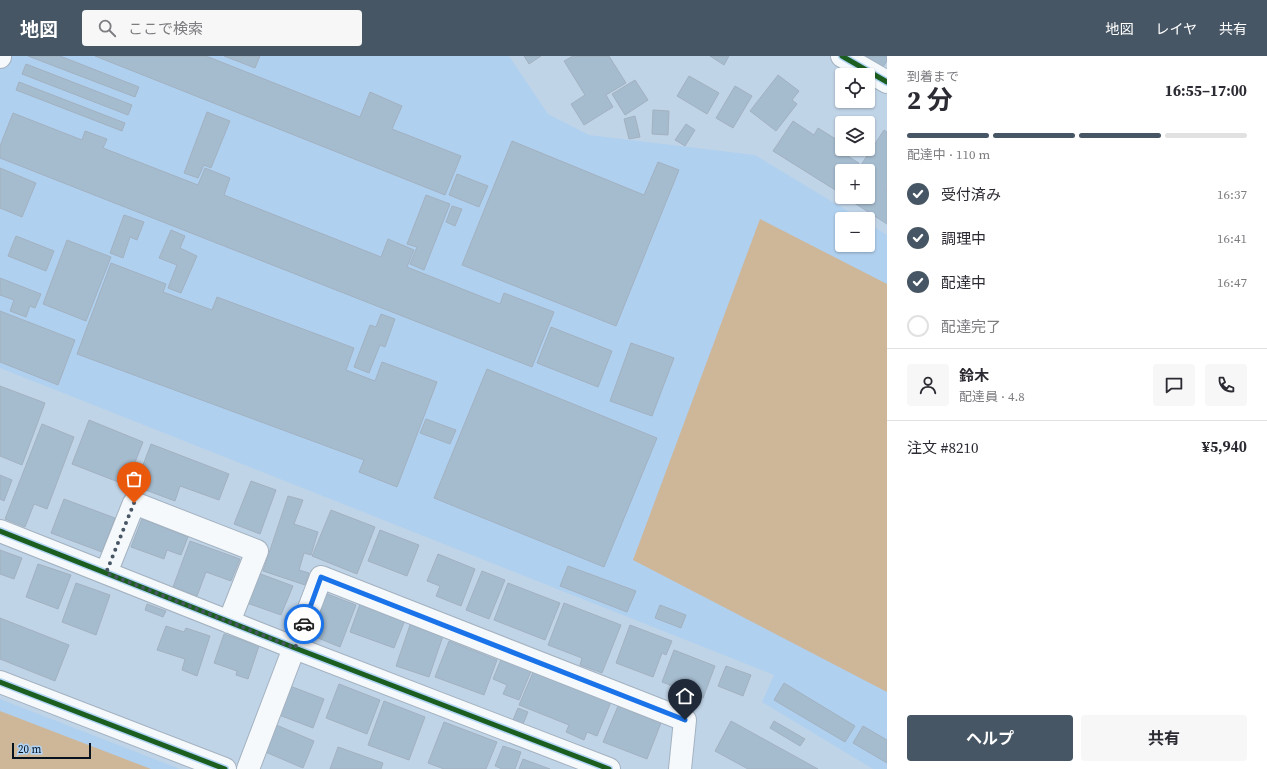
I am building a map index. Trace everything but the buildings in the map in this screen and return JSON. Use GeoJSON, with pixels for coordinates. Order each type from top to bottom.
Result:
{"type":"FeatureCollection","features":[{"type":"Feature","properties":{"kind":"street"},"geometry":{"type":"LineString","coordinates":[[842,56],[887,82]]}},
{"type":"Feature","properties":{"kind":"street"},"geometry":{"type":"LineString","coordinates":[[106,573],[134,503],[257,551],[229,622]]}},
{"type":"Feature","properties":{"kind":"street"},"geometry":{"type":"LineString","coordinates":[[0,531],[295,648],[609,769]]}},
{"type":"Feature","properties":{"kind":"street"},"geometry":{"type":"LineString","coordinates":[[248,769],[321,577],[685,720],[680,769]]}},
{"type":"Feature","properties":{"kind":"street"},"geometry":{"type":"LineString","coordinates":[[0,682],[225,769]]}},
{"type":"Feature","properties":{"kind":"shaded area"},"geometry":{"type":"Polygon","coordinates":[[[6,56],[509,56],[548,114],[589,135],[755,155],[849,212],[835,212],[835,252],[875,252],[875,227],[887,235],[887,769],[873,769],[762,702],[774,675],[0,368],[0,71],[6,56]]]}},
{"type":"Feature","properties":{"kind":"shaded area"},"geometry":{"type":"Polygon","coordinates":[[[760,219],[887,284],[887,692],[633,560],[760,219]]]}},
{"type":"Feature","properties":{"kind":"shaded area"},"geometry":{"type":"Polygon","coordinates":[[[0,699],[180,769],[0,769],[0,699]]]}},
{"type":"Feature","properties":{"kind":"shaded area"},"geometry":{"type":"Polygon","coordinates":[[[0,711],[151,769],[0,769],[0,711]]]}},
{"type":"Feature","properties":{"kind":"cycle path"},"geometry":{"type":"LineString","coordinates":[[842,56],[887,82]]}},
{"type":"Feature","properties":{"kind":"cycle path"},"geometry":{"type":"LineString","coordinates":[[0,531],[295,648],[609,769]]}},
{"type":"Feature","properties":{"kind":"cycle path"},"geometry":{"type":"LineString","coordinates":[[0,682],[225,769]]}},
{"type":"Feature","properties":{"kind":"way so far"},"geometry":{"type":"LineString","coordinates":[[134,503],[106,573],[295,648],[304,624]]}},
{"type":"Feature","properties":{"kind":"route"},"geometry":{"type":"LineString","coordinates":[[304,624],[321,577],[685,720]]}}]}
